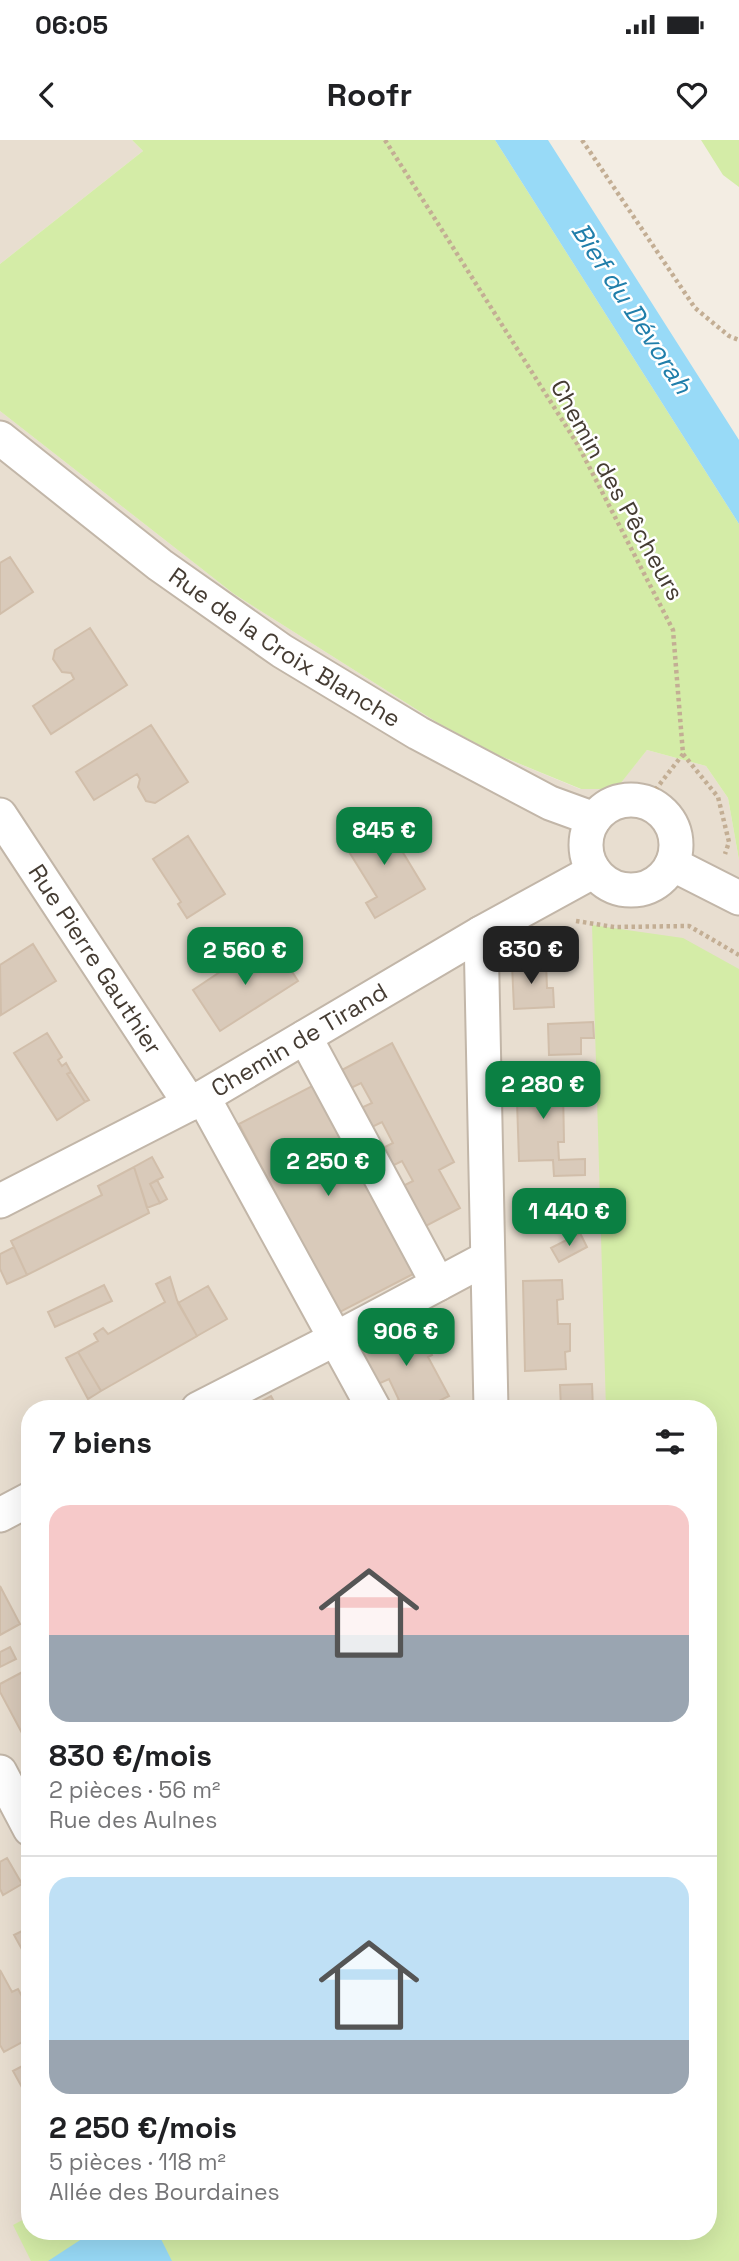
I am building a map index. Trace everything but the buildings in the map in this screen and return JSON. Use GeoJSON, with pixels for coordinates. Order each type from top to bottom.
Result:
{"type":"FeatureCollection","features":[{"type":"Feature","properties":{"kind":"street","name":"Rue de la Croix Blanche"},"geometry":{"type":"LineString","coordinates":[[0,438],[160,565],[282,651],[418,733],[550,803],[594,819]]}},
{"type":"Feature","properties":{"kind":"street"},"geometry":{"type":"LineString","coordinates":[[619,801],[646,802],[659,810],[670,822],[676,837],[676,852],[672,864],[663,877],[650,886],[635,890],[605,882],[594,871],[586,849],[587,834],[594,819],[605,808],[619,801]]}},
{"type":"Feature","properties":{"kind":"street","name":"Rue Pierre Gauthier"},"geometry":{"type":"LineString","coordinates":[[0,815],[196,1101],[337,1338],[369,1400]]}},
{"type":"Feature","properties":{"kind":"street"},"geometry":{"type":"LineString","coordinates":[[672,864],[727,892]]}},
{"type":"Feature","properties":{"kind":"street","name":"Chemin de Tirand"},"geometry":{"type":"LineString","coordinates":[[0,1201],[196,1101],[481,933],[594,871]]}},
{"type":"Feature","properties":{"kind":"street"},"geometry":{"type":"LineString","coordinates":[[481,933],[491,1400]]}},
{"type":"Feature","properties":{"kind":"street"},"geometry":{"type":"LineString","coordinates":[[305,1037],[438,1284]]}},
{"type":"Feature","properties":{"kind":"street"},"geometry":{"type":"LineString","coordinates":[[216,1400],[487,1258]]}},
{"type":"Feature","properties":{"kind":"street"},"geometry":{"type":"LineString","coordinates":[[0,1772],[21,1812]]}},
{"type":"Feature","properties":{"kind":"path","name":"Chemin des Pêcheurs"},"geometry":{"type":"LineString","coordinates":[[384,140],[578,445],[673,630],[683,754]]}},
{"type":"Feature","properties":{"kind":"path"},"geometry":{"type":"LineString","coordinates":[[582,140],[695,308],[729,336],[739,340]]}},
{"type":"Feature","properties":{"kind":"path"},"geometry":{"type":"LineString","coordinates":[[646,802],[683,754],[718,797],[729,842],[727,892],[690,926]]}},
{"type":"Feature","properties":{"kind":"path"},"geometry":{"type":"LineString","coordinates":[[551,894],[564,919],[614,927],[690,926],[739,954]]}},
{"type":"Feature","properties":{"kind":"shaded area"},"geometry":{"type":"Polygon","coordinates":[[[0,140],[132,140],[143,151],[0,264],[0,140]]]}},
{"type":"Feature","properties":{"kind":"shaded area"},"geometry":{"type":"Polygon","coordinates":[[[0,411],[234,594],[438,723],[498,755],[580,789],[615,789],[647,750],[706,766],[728,798],[739,860],[739,2261],[0,2261],[0,411]]]}},
{"type":"Feature","properties":{"kind":"green space"},"geometry":{"type":"Polygon","coordinates":[[[132,140],[495,140],[739,524],[739,860],[728,798],[706,766],[647,750],[616,789],[581,789],[498,755],[438,723],[234,594],[0,411],[0,264],[143,151],[132,140]]]}},
{"type":"Feature","properties":{"kind":"green space"},"geometry":{"type":"Polygon","coordinates":[[[701,140],[739,140],[739,187],[723,175],[701,140]]]}},
{"type":"Feature","properties":{"kind":"green space"},"geometry":{"type":"Polygon","coordinates":[[[592,925],[683,938],[739,969],[739,2261],[31,2261],[13,2225],[21,2221],[21,2240],[717,2240],[717,1400],[606,1400],[592,925]]]}},
{"type":"Feature","properties":{"kind":"water","name":"Bief du Dévorah"},"geometry":{"type":"Polygon","coordinates":[[[495,140],[548,140],[739,440],[739,524],[495,140]]]}},
{"type":"Feature","properties":{"kind":"water"},"geometry":{"type":"Polygon","coordinates":[[[80,2240],[162,2240],[172,2261],[48,2261],[80,2240]]]}}]}
